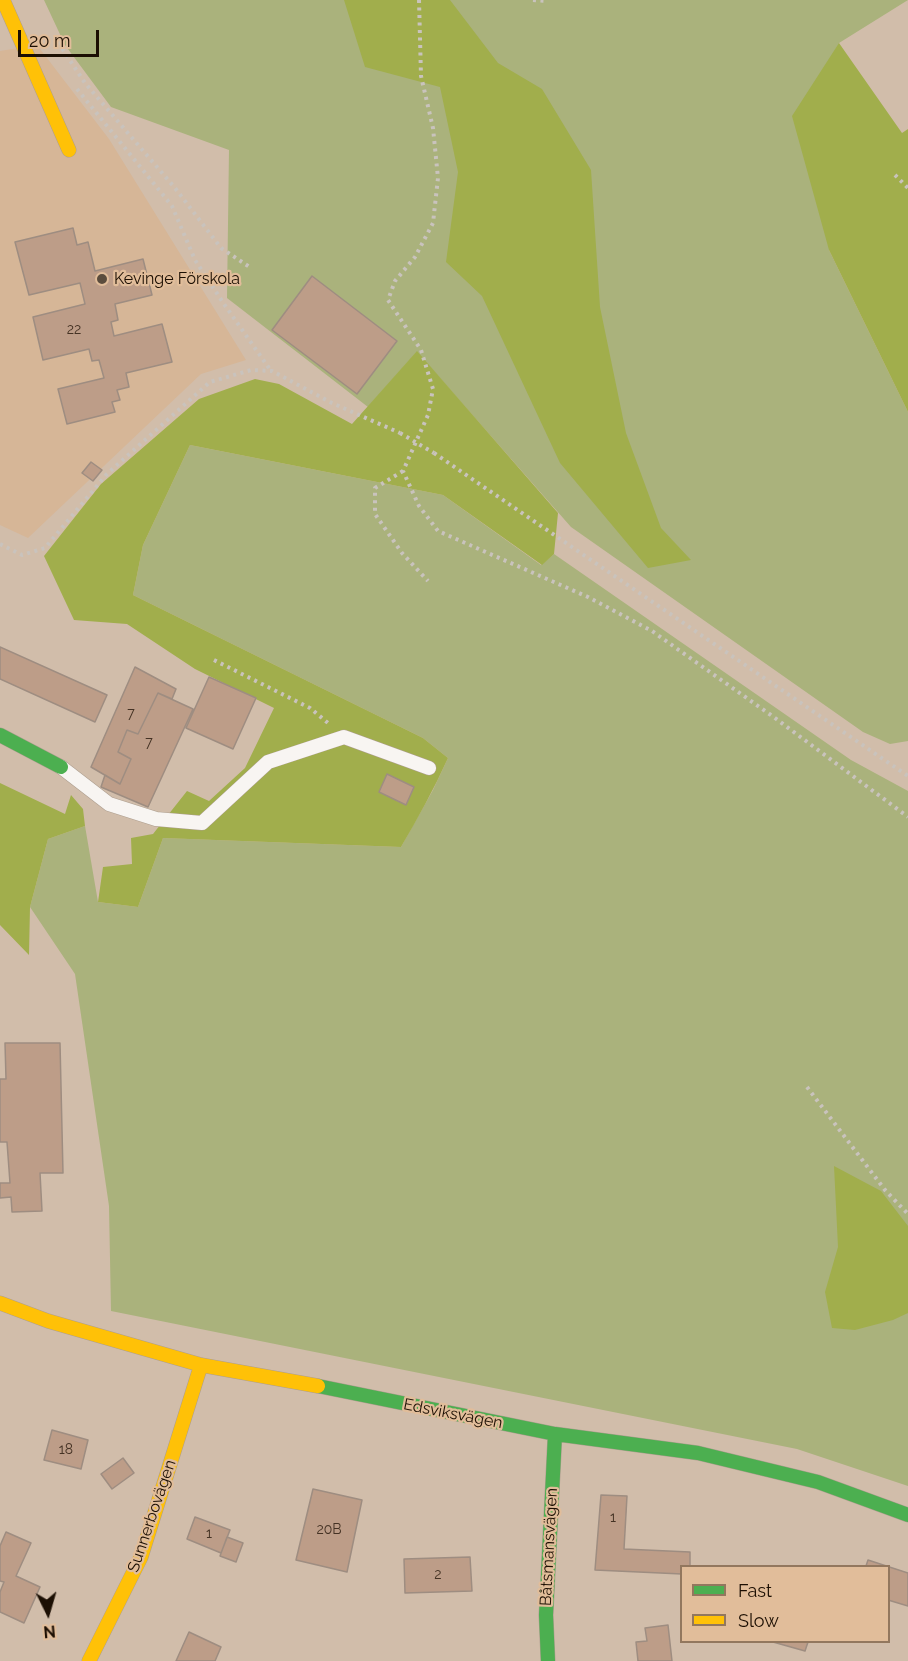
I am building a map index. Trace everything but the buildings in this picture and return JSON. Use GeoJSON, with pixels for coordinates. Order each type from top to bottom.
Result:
{"type":"FeatureCollection","features":[{"type":"Feature","properties":{"kind":"street"},"geometry":{"type":"LineString","coordinates":[[3,0],[69,150]]}},
{"type":"Feature","properties":{"kind":"street"},"geometry":{"type":"LineString","coordinates":[[0,735],[61,767]]}},
{"type":"Feature","properties":{"kind":"street","name":"Edsviksvägen"},"geometry":{"type":"LineString","coordinates":[[0,1303],[48,1321],[201,1365],[555,1434],[698,1453],[818,1482],[908,1515]]}},
{"type":"Feature","properties":{"kind":"street","name":"Sunnerbovägen"},"geometry":{"type":"LineString","coordinates":[[89,1661],[141,1557],[201,1365]]}},
{"type":"Feature","properties":{"kind":"street","name":"Båtsmansvägen"},"geometry":{"type":"LineString","coordinates":[[548,1661],[546,1615],[555,1434]]}},
{"type":"Feature","properties":{"kind":"lane"},"geometry":{"type":"LineString","coordinates":[[61,767],[109,804],[156,819],[202,823],[268,762],[344,737],[429,768]]}},
{"type":"Feature","properties":{"kind":"path"},"geometry":{"type":"LineString","coordinates":[[419,0],[421,76],[433,128],[438,178],[433,223],[415,257],[395,281],[388,300],[421,350],[433,389],[428,415],[403,471],[375,488],[375,514],[402,553],[428,581]]}},
{"type":"Feature","properties":{"kind":"path"},"geometry":{"type":"LineString","coordinates":[[533,0],[547,1]]}},
{"type":"Feature","properties":{"kind":"path"},"geometry":{"type":"LineString","coordinates":[[50,29],[85,84],[175,188],[221,248],[251,268]]}},
{"type":"Feature","properties":{"kind":"path"},"geometry":{"type":"LineString","coordinates":[[73,84],[172,206],[195,260],[272,371]]}},
{"type":"Feature","properties":{"kind":"path"},"geometry":{"type":"LineString","coordinates":[[895,175],[908,188]]}},
{"type":"Feature","properties":{"kind":"path"},"geometry":{"type":"LineString","coordinates":[[0,544],[22,555],[45,548],[106,475],[210,382],[251,370],[272,371],[434,453],[908,776]]}},
{"type":"Feature","properties":{"kind":"path"},"geometry":{"type":"LineString","coordinates":[[403,471],[419,506],[438,531],[588,597],[652,631],[908,817]]}},
{"type":"Feature","properties":{"kind":"path"},"geometry":{"type":"LineString","coordinates":[[214,660],[310,708],[344,737]]}},
{"type":"Feature","properties":{"kind":"path"},"geometry":{"type":"LineString","coordinates":[[807,1087],[885,1190],[908,1214]]}},
{"type":"Feature","properties":{"kind":"shaded area","name":"Kevinge Förskola"},"geometry":{"type":"Polygon","coordinates":[[[37,45],[109,139],[246,360],[201,374],[28,538],[0,525],[0,51],[37,45]]]}},
{"type":"Feature","properties":{"kind":"green space"},"geometry":{"type":"Polygon","coordinates":[[[44,0],[908,0],[839,43],[829,250],[908,412],[908,741],[890,744],[863,732],[571,527],[417,352],[368,407],[227,298],[229,150],[111,107],[65,45],[44,0]]]}},
{"type":"Feature","properties":{"kind":"green space"},"geometry":{"type":"Polygon","coordinates":[[[344,0],[450,0],[498,63],[542,89],[591,170],[600,307],[626,433],[661,528],[691,560],[648,568],[560,463],[482,296],[446,262],[458,172],[440,87],[365,67],[344,0]]]}},
{"type":"Feature","properties":{"kind":"green space"},"geometry":{"type":"Polygon","coordinates":[[[839,43],[902,133],[908,129],[908,412],[829,250],[792,116],[839,43]]]}},
{"type":"Feature","properties":{"kind":"green space"},"geometry":{"type":"Polygon","coordinates":[[[417,351],[558,513],[554,554],[542,565],[443,495],[190,445],[143,545],[133,595],[423,738],[448,758],[401,847],[163,838],[138,907],[98,902],[103,867],[132,864],[131,838],[153,834],[187,791],[209,801],[245,768],[274,708],[195,669],[127,624],[74,620],[44,556],[101,484],[199,399],[255,379],[279,384],[352,424],[417,351]]]}},
{"type":"Feature","properties":{"kind":"green space"},"geometry":{"type":"Polygon","coordinates":[[[190,445],[443,495],[541,565],[554,554],[851,760],[908,791],[908,1486],[797,1449],[111,1311],[109,1206],[75,974],[30,907],[48,839],[85,826],[98,902],[138,907],[163,838],[401,847],[448,758],[423,738],[133,595],[143,545],[190,445]]]}},
{"type":"Feature","properties":{"kind":"green space"},"geometry":{"type":"Polygon","coordinates":[[[0,783],[65,814],[71,795],[83,809],[85,826],[48,839],[30,907],[29,955],[0,925],[0,783]]]}},
{"type":"Feature","properties":{"kind":"green space"},"geometry":{"type":"Polygon","coordinates":[[[834,1166],[881,1191],[908,1226],[908,1313],[893,1320],[855,1330],[832,1328],[825,1292],[838,1247],[834,1166]]]}},
{"type":"Feature","properties":{"kind":"traffic: fast"},"geometry":{"type":"LineString","coordinates":[[0,735],[61,767]]}},
{"type":"Feature","properties":{"kind":"traffic: fast"},"geometry":{"type":"LineString","coordinates":[[318,1386],[555,1434],[698,1453],[818,1482],[908,1515]]}},
{"type":"Feature","properties":{"kind":"traffic: fast"},"geometry":{"type":"LineString","coordinates":[[548,1661],[546,1615],[555,1434]]}},
{"type":"Feature","properties":{"kind":"traffic: slow"},"geometry":{"type":"LineString","coordinates":[[3,0],[69,150]]}},
{"type":"Feature","properties":{"kind":"traffic: slow"},"geometry":{"type":"LineString","coordinates":[[0,1303],[48,1321],[201,1365],[318,1386]]}},
{"type":"Feature","properties":{"kind":"traffic: slow"},"geometry":{"type":"LineString","coordinates":[[89,1661],[141,1557],[201,1365]]}},
{"type":"Feature","properties":{"kind":"place","name":"Kevinge Förskola"},"geometry":{"type":"Point","coordinates":[102,279]}}]}
